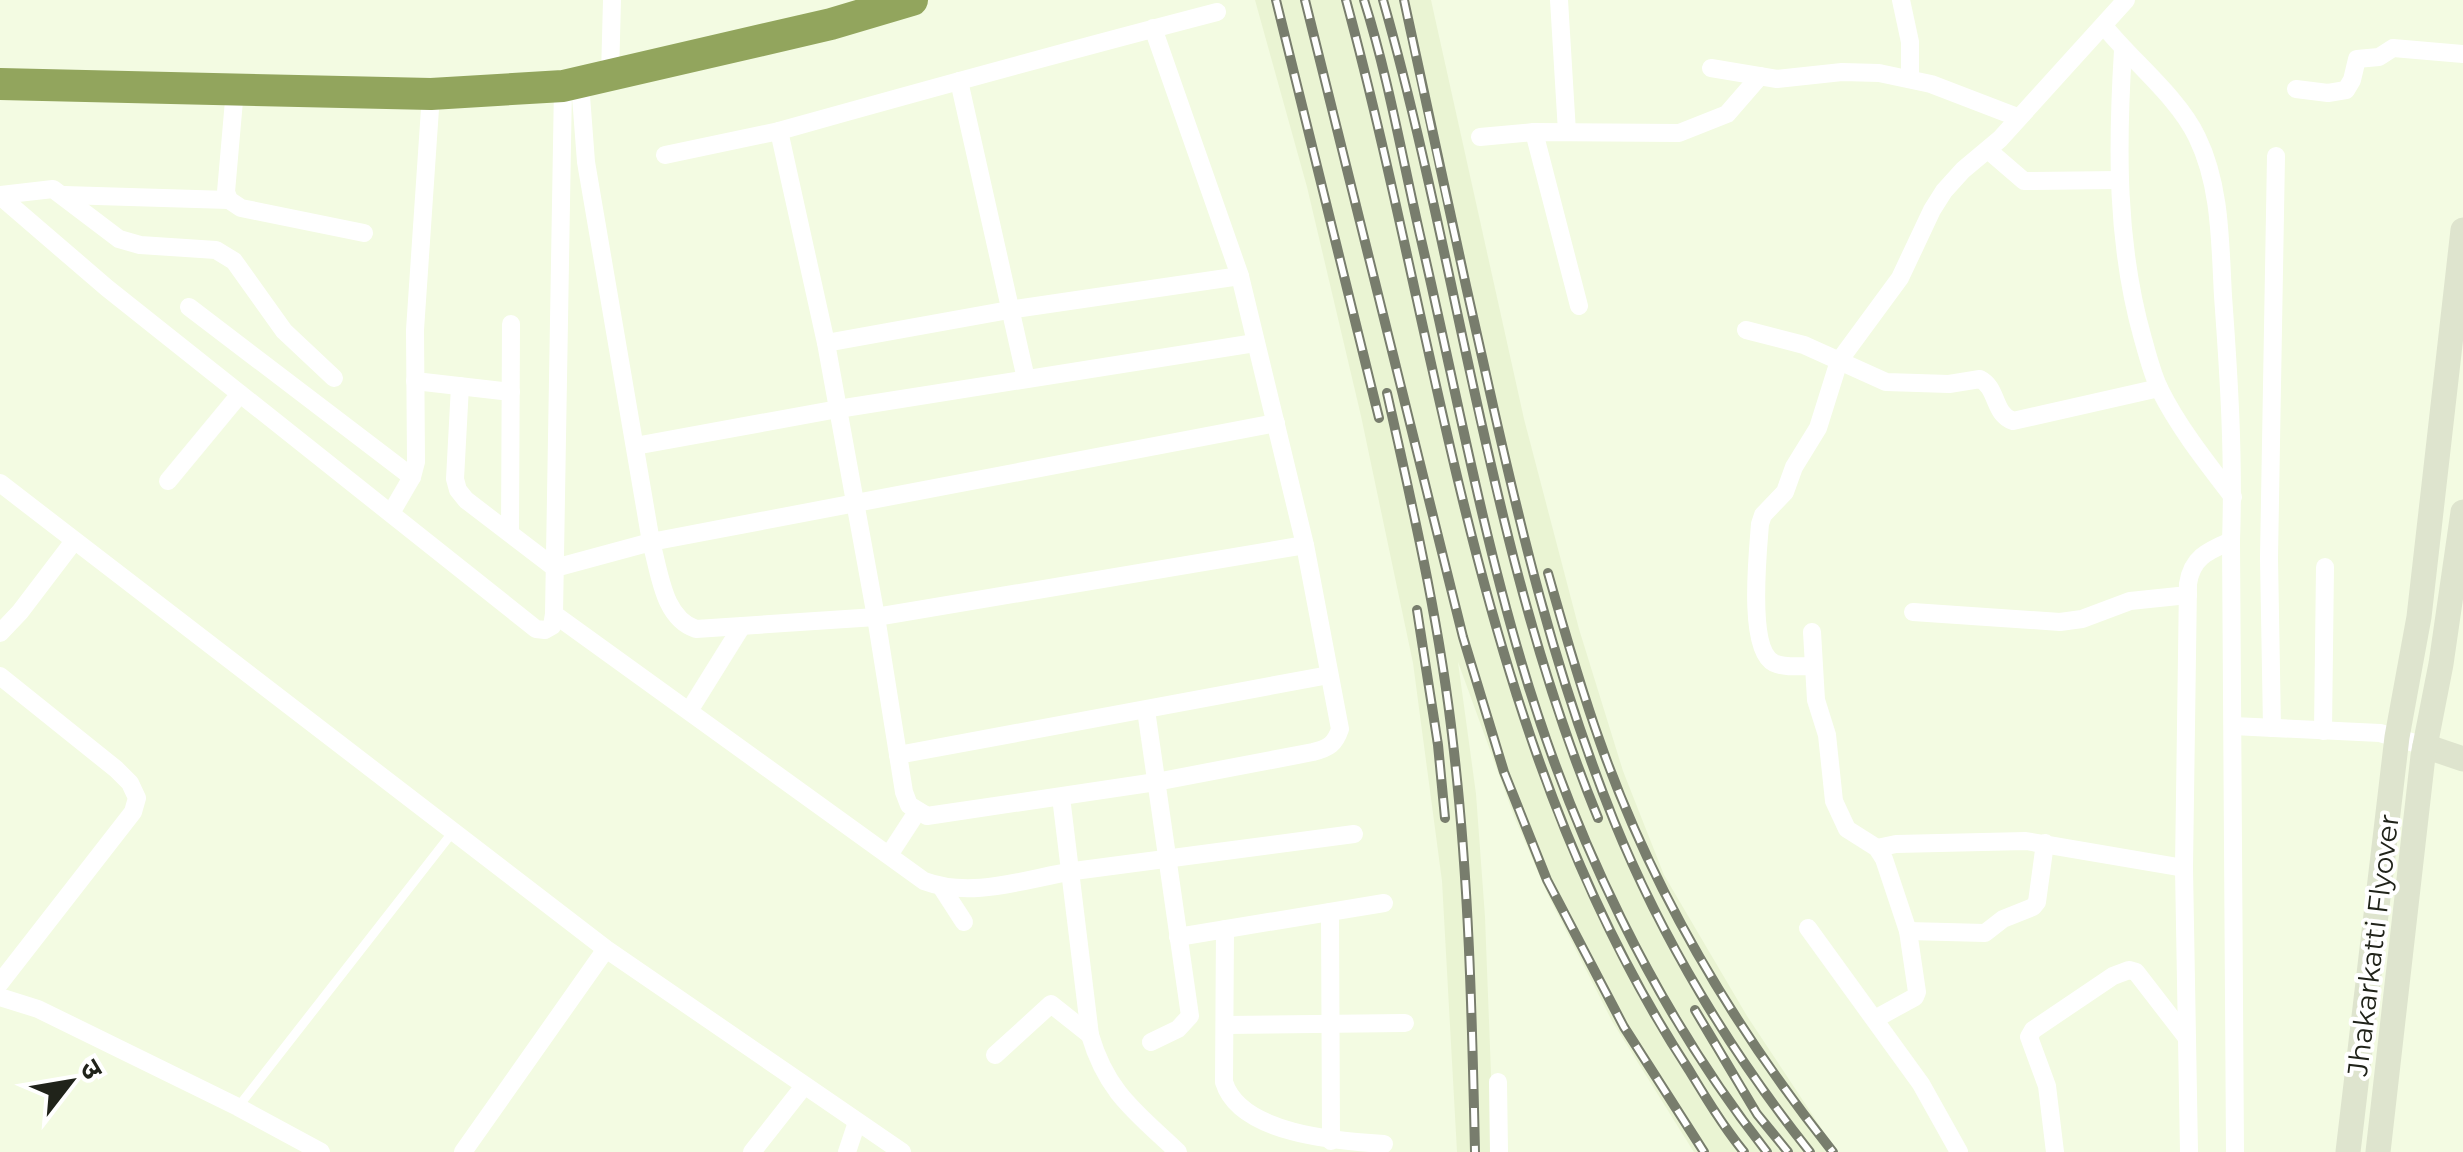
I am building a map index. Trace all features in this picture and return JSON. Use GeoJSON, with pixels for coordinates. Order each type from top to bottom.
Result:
{"type":"FeatureCollection","features":[{"type":"Feature","properties":{"kind":"highway"},"geometry":{"type":"LineString","coordinates":[[0,84],[432,94],[585,82],[831,24],[912,0]]}},
{"type":"Feature","properties":{"kind":"main road","name":"Jhakarkatti Flyover"},"geometry":{"type":"LineString","coordinates":[[2348,1152],[2397,737],[2419,617],[2463,230]]}},
{"type":"Feature","properties":{"kind":"main road","name":"Jhakarkatti Flyover"},"geometry":{"type":"LineString","coordinates":[[2378,1152],[2420,782],[2463,512]]}},
{"type":"Feature","properties":{"kind":"main road"},"geometry":{"type":"LineString","coordinates":[[2425,746],[2463,759]]}},
{"type":"Feature","properties":{"kind":"street"},"geometry":{"type":"LineString","coordinates":[[0,195],[107,288],[536,629],[545,630],[552,626],[554,614],[585,82],[612,0]]}},
{"type":"Feature","properties":{"kind":"street"},"geometry":{"type":"LineString","coordinates":[[1559,0],[1567,132]]}},
{"type":"Feature","properties":{"kind":"street"},"geometry":{"type":"LineString","coordinates":[[1901,0],[1910,42],[1910,79]]}},
{"type":"Feature","properties":{"kind":"street"},"geometry":{"type":"LineString","coordinates":[[1813,666],[1776,664],[1762,652],[1757,582],[1763,516],[1784,492],[1818,428],[1839,361],[1900,278],[1944,191],[1988,150],[2104,26],[2116,4]]}},
{"type":"Feature","properties":{"kind":"street"},"geometry":{"type":"LineString","coordinates":[[665,156],[779,131],[1217,12]]}},
{"type":"Feature","properties":{"kind":"street"},"geometry":{"type":"LineString","coordinates":[[2104,26],[2183,114],[2197,137],[2209,170],[2218,212],[2234,449],[2236,1152]]}},
{"type":"Feature","properties":{"kind":"street"},"geometry":{"type":"LineString","coordinates":[[779,131],[826,343],[904,792],[916,812],[927,816],[1060,797],[1327,749],[1336,742],[1340,729],[1276,422],[1240,276],[1153,28]]}},
{"type":"Feature","properties":{"kind":"street"},"geometry":{"type":"LineString","coordinates":[[2296,89],[2328,93],[2346,90],[2356,59],[2379,56],[2393,48],[2463,54]]}},
{"type":"Feature","properties":{"kind":"street"},"geometry":{"type":"LineString","coordinates":[[2123,50],[2118,132],[2122,226],[2131,299],[2158,388],[2232,498]]}},
{"type":"Feature","properties":{"kind":"street"},"geometry":{"type":"LineString","coordinates":[[1711,68],[1777,78],[1862,71],[1948,90],[2018,117]]}},
{"type":"Feature","properties":{"kind":"street"},"geometry":{"type":"LineString","coordinates":[[1480,137],[1534,132],[1680,132],[1727,114],[1760,76]]}},
{"type":"Feature","properties":{"kind":"street"},"geometry":{"type":"LineString","coordinates":[[960,81],[1026,380]]}},
{"type":"Feature","properties":{"kind":"street"},"geometry":{"type":"LineString","coordinates":[[585,82],[586,162],[652,542],[672,615],[682,624],[696,629],[876,617],[1304,544]]}},
{"type":"Feature","properties":{"kind":"street"},"geometry":{"type":"LineString","coordinates":[[229,200],[226,192],[235,89]]}},
{"type":"Feature","properties":{"kind":"street"},"geometry":{"type":"LineString","coordinates":[[390,513],[412,477],[417,452],[415,330],[432,94]]}},
{"type":"Feature","properties":{"kind":"street"},"geometry":{"type":"LineString","coordinates":[[1534,132],[1579,306]]}},
{"type":"Feature","properties":{"kind":"street"},"geometry":{"type":"LineString","coordinates":[[1988,150],[2024,181],[2120,180]]}},
{"type":"Feature","properties":{"kind":"street"},"geometry":{"type":"LineString","coordinates":[[2272,728],[2269,558],[2276,156]]}},
{"type":"Feature","properties":{"kind":"street"},"geometry":{"type":"LineString","coordinates":[[0,195],[53,189],[120,239],[140,245],[226,254],[284,331],[334,378]]}},
{"type":"Feature","properties":{"kind":"street"},"geometry":{"type":"LineString","coordinates":[[64,195],[229,200],[241,208],[364,232]]}},
{"type":"Feature","properties":{"kind":"street"},"geometry":{"type":"LineString","coordinates":[[826,343],[1009,310],[1240,276]]}},
{"type":"Feature","properties":{"kind":"street"},"geometry":{"type":"LineString","coordinates":[[190,307],[412,477]]}},
{"type":"Feature","properties":{"kind":"street"},"geometry":{"type":"LineString","coordinates":[[510,532],[511,324]]}},
{"type":"Feature","properties":{"kind":"street"},"geometry":{"type":"LineString","coordinates":[[1746,330],[1804,344],[1873,377],[1900,384],[1949,384],[1980,379],[1990,387],[2000,412],[2013,421],[2158,388]]}},
{"type":"Feature","properties":{"kind":"street"},"geometry":{"type":"LineString","coordinates":[[635,446],[838,409],[1255,343]]}},
{"type":"Feature","properties":{"kind":"street"},"geometry":{"type":"LineString","coordinates":[[414,381],[511,392]]}},
{"type":"Feature","properties":{"kind":"street"},"geometry":{"type":"LineString","coordinates":[[460,386],[455,479],[458,490],[555,568]]}},
{"type":"Feature","properties":{"kind":"street"},"geometry":{"type":"LineString","coordinates":[[168,482],[240,394]]}},
{"type":"Feature","properties":{"kind":"street"},"geometry":{"type":"LineString","coordinates":[[555,568],[652,542],[1276,422]]}},
{"type":"Feature","properties":{"kind":"street"},"geometry":{"type":"LineString","coordinates":[[0,483],[606,949],[902,1152]]}},
{"type":"Feature","properties":{"kind":"street"},"geometry":{"type":"LineString","coordinates":[[0,633],[74,541]]}},
{"type":"Feature","properties":{"kind":"street"},"geometry":{"type":"LineString","coordinates":[[2189,1152],[2184,868],[2188,595],[2190,570],[2197,559],[2232,541]]}},
{"type":"Feature","properties":{"kind":"street"},"geometry":{"type":"LineString","coordinates":[[2323,730],[2325,567]]}},
{"type":"Feature","properties":{"kind":"street"},"geometry":{"type":"LineString","coordinates":[[1912,612],[2060,622],[2082,619],[2130,601],[2188,595]]}},
{"type":"Feature","properties":{"kind":"street"},"geometry":{"type":"LineString","coordinates":[[554,614],[924,882],[942,888],[968,890],[1354,834]]}},
{"type":"Feature","properties":{"kind":"street"},"geometry":{"type":"LineString","coordinates":[[689,711],[742,626]]}},
{"type":"Feature","properties":{"kind":"street"},"geometry":{"type":"LineString","coordinates":[[1812,632],[1816,700],[1827,735],[1837,812],[1847,829],[1876,848],[1884,859],[1908,932],[1917,992],[1909,1002],[1875,1019]]}},
{"type":"Feature","properties":{"kind":"street"},"geometry":{"type":"LineString","coordinates":[[898,755],[1329,675]]}},
{"type":"Feature","properties":{"kind":"street"},"geometry":{"type":"LineString","coordinates":[[0,676],[116,769],[130,783],[137,798],[133,812],[0,983]]}},
{"type":"Feature","properties":{"kind":"street"},"geometry":{"type":"LineString","coordinates":[[1146,710],[1190,1016],[1178,1029],[1150,1042]]}},
{"type":"Feature","properties":{"kind":"street"},"geometry":{"type":"LineString","coordinates":[[2233,726],[2397,737],[2425,746]]}},
{"type":"Feature","properties":{"kind":"street"},"geometry":{"type":"LineString","coordinates":[[1060,797],[1090,1035],[1104,1076],[1116,1092],[1178,1152]]}},
{"type":"Feature","properties":{"kind":"street"},"geometry":{"type":"LineString","coordinates":[[889,855],[916,812]]}},
{"type":"Feature","properties":{"kind":"street"},"geometry":{"type":"LineString","coordinates":[[1876,848],[1896,844],[2044,842],[2184,868]]}},
{"type":"Feature","properties":{"kind":"street"},"geometry":{"type":"LineString","coordinates":[[1908,932],[1985,934],[2003,918],[2033,907],[2037,902],[2044,842]]}},
{"type":"Feature","properties":{"kind":"street"},"geometry":{"type":"LineString","coordinates":[[942,888],[964,922]]}},
{"type":"Feature","properties":{"kind":"street"},"geometry":{"type":"LineString","coordinates":[[1178,937],[1384,904]]}},
{"type":"Feature","properties":{"kind":"street"},"geometry":{"type":"LineString","coordinates":[[1330,912],[1331,1141]]}},
{"type":"Feature","properties":{"kind":"street"},"geometry":{"type":"LineString","coordinates":[[1808,928],[1921,1084],[1958,1152]]}},
{"type":"Feature","properties":{"kind":"street"},"geometry":{"type":"LineString","coordinates":[[1226,929],[1224,1082],[1233,1102],[1250,1115],[1331,1141],[1384,1144]]}},
{"type":"Feature","properties":{"kind":"street"},"geometry":{"type":"LineString","coordinates":[[463,1152],[606,949]]}},
{"type":"Feature","properties":{"kind":"street"},"geometry":{"type":"LineString","coordinates":[[2055,1152],[2047,1086],[2029,1037],[2034,1030],[2113,976],[2129,970],[2136,972],[2187,1038]]}},
{"type":"Feature","properties":{"kind":"street"},"geometry":{"type":"LineString","coordinates":[[0,997],[38,1009],[238,1107],[320,1152]]}},
{"type":"Feature","properties":{"kind":"street"},"geometry":{"type":"LineString","coordinates":[[995,1055],[1051,1004],[1090,1035]]}},
{"type":"Feature","properties":{"kind":"street"},"geometry":{"type":"LineString","coordinates":[[1224,1025],[1405,1023]]}},
{"type":"Feature","properties":{"kind":"street"},"geometry":{"type":"LineString","coordinates":[[1498,1082],[1499,1152]]}},
{"type":"Feature","properties":{"kind":"street"},"geometry":{"type":"LineString","coordinates":[[752,1152],[804,1086]]}},
{"type":"Feature","properties":{"kind":"street"},"geometry":{"type":"LineString","coordinates":[[847,1152],[858,1122]]}},
{"type":"Feature","properties":{"kind":"lane"},"geometry":{"type":"LineString","coordinates":[[238,1107],[452,833]]}},
{"type":"Feature","properties":{"kind":"shaded area"},"geometry":{"type":"Polygon","coordinates":[[[1255,0],[1431,0],[1524,419],[1579,629],[1623,771],[1664,875],[1747,1016],[1837,1152],[1694,1152],[1612,1021],[1548,895],[1514,816],[1458,662],[1476,794],[1494,1152],[1457,1152],[1442,881],[1413,663],[1307,187],[1255,0]]]}},
{"type":"Feature","properties":{"kind":"railway"},"geometry":{"type":"LineString","coordinates":[[1276,0],[1379,418]]}},
{"type":"Feature","properties":{"kind":"railway"},"geometry":{"type":"LineString","coordinates":[[1305,0],[1463,637],[1504,772],[1547,880],[1624,1027],[1704,1152]]}},
{"type":"Feature","properties":{"kind":"railway"},"geometry":{"type":"LineString","coordinates":[[1346,0],[1442,413],[1514,686],[1561,819],[1618,947],[1702,1091],[1744,1152]]}},
{"type":"Feature","properties":{"kind":"railway"},"geometry":{"type":"LineString","coordinates":[[1364,0],[1388,87],[1493,556],[1542,726],[1592,855],[1653,980],[1688,1040],[1767,1152]]}},
{"type":"Feature","properties":{"kind":"railway"},"geometry":{"type":"LineString","coordinates":[[1383,0],[1410,102],[1503,515],[1561,718],[1598,818]]}},
{"type":"Feature","properties":{"kind":"railway"},"geometry":{"type":"LineString","coordinates":[[1404,0],[1525,541],[1556,654],[1593,766],[1633,865],[1700,994],[1810,1152]]}},
{"type":"Feature","properties":{"kind":"railway"},"geometry":{"type":"LineString","coordinates":[[1387,393],[1433,611],[1453,743],[1466,896],[1475,1152]]}},
{"type":"Feature","properties":{"kind":"railway"},"geometry":{"type":"LineString","coordinates":[[1548,573],[1572,658],[1621,797],[1671,904],[1730,1007],[1833,1152]]}},
{"type":"Feature","properties":{"kind":"railway"},"geometry":{"type":"LineString","coordinates":[[1417,610],[1445,818]]}},
{"type":"Feature","properties":{"kind":"railway"},"geometry":{"type":"LineString","coordinates":[[1695,1010],[1757,1114],[1788,1152]]}}]}
